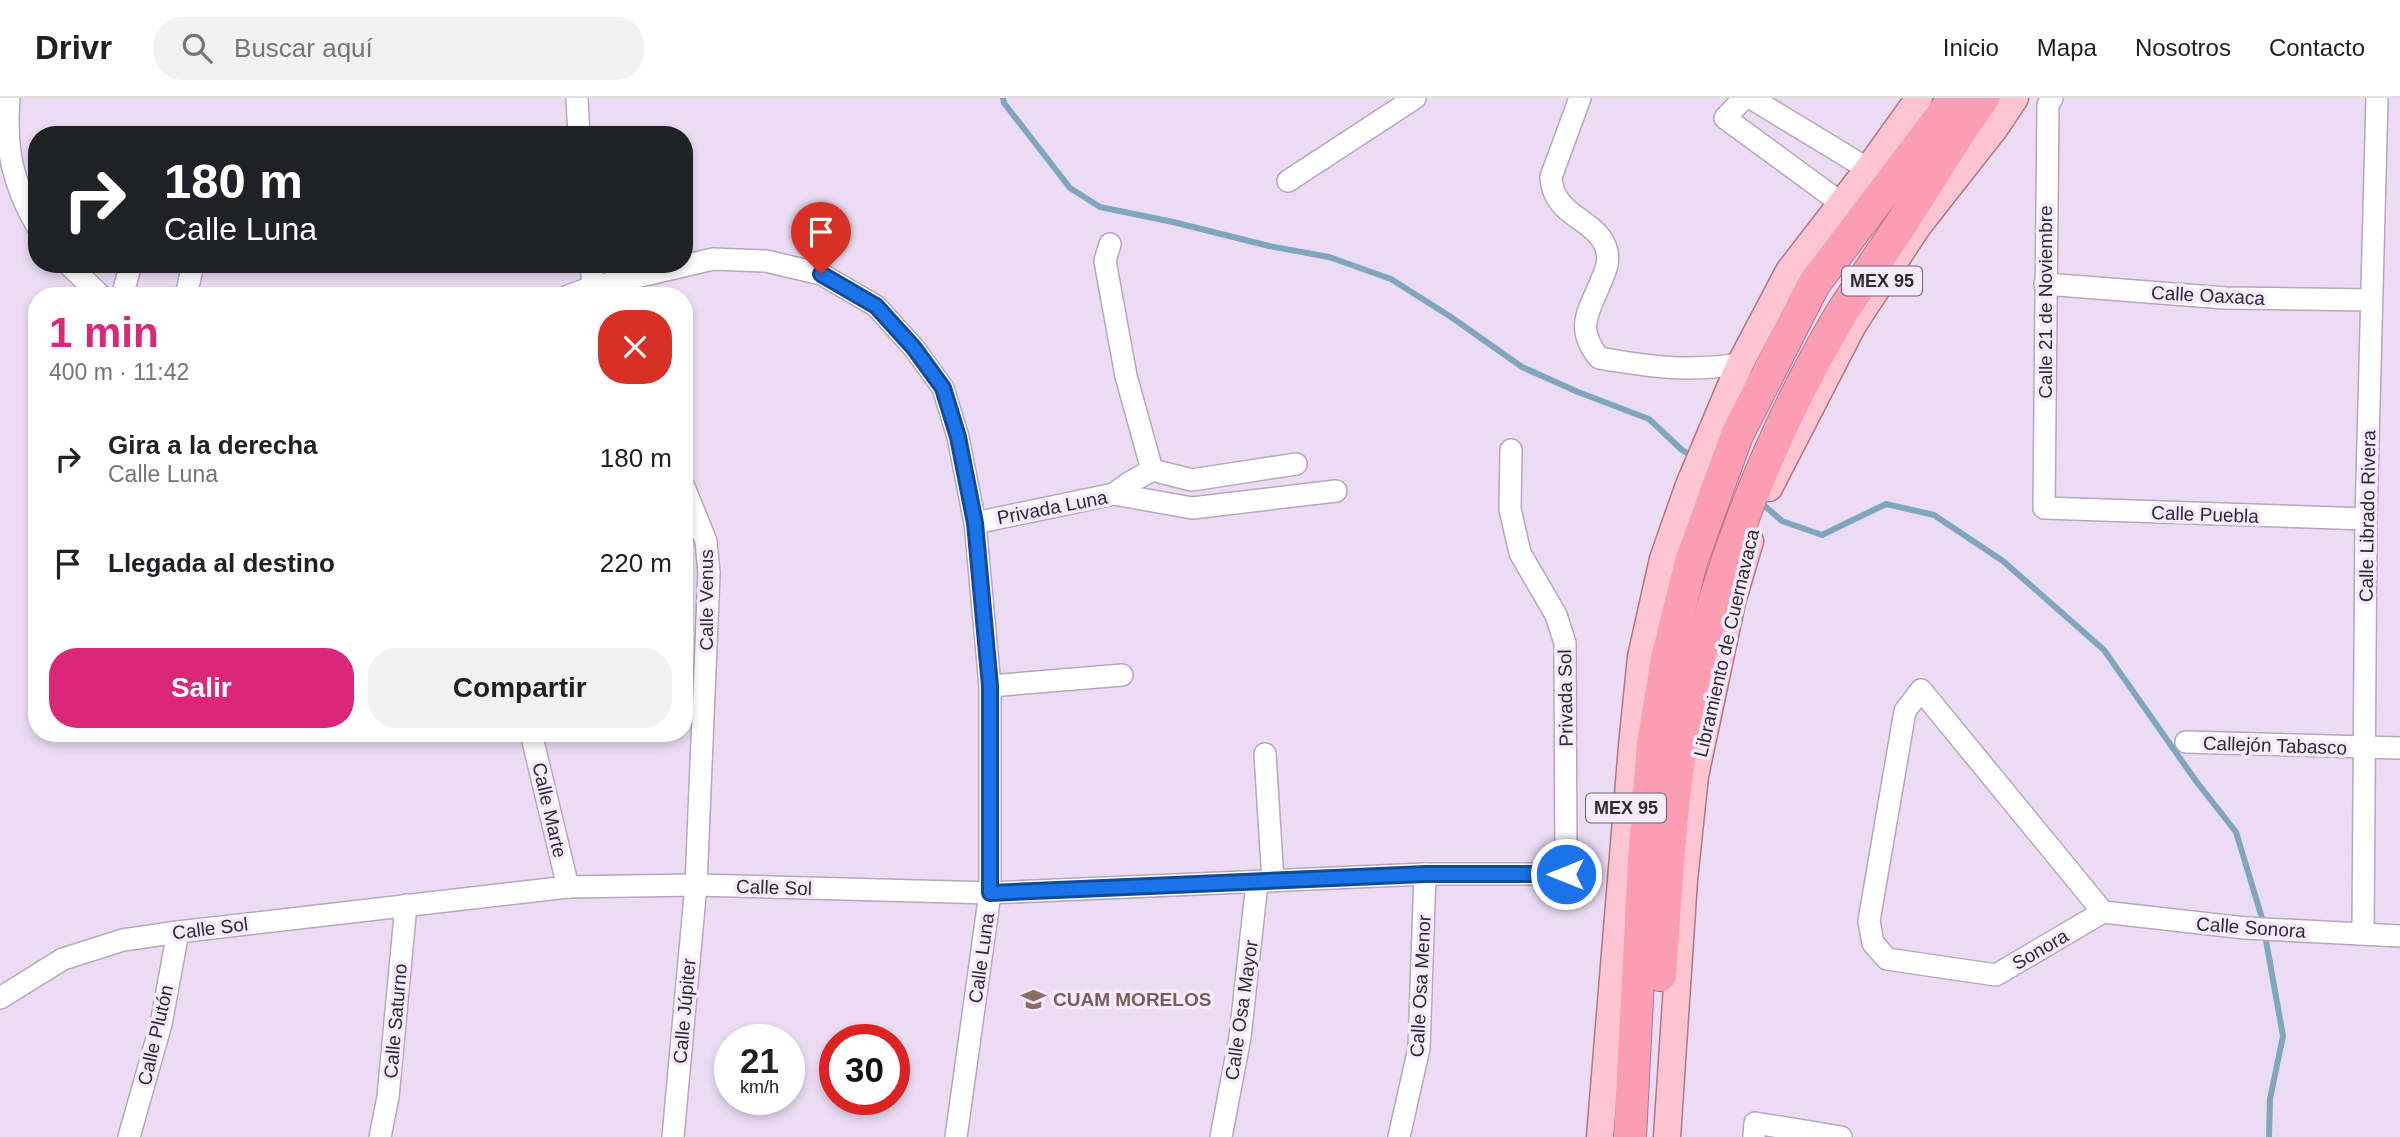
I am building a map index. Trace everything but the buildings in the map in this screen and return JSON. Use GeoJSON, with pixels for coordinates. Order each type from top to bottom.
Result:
{"type":"FeatureCollection","features":[{"type":"Feature","properties":{"kind":"highway","name":"MEX 95"},"geometry":{"type":"LineString","coordinates":[[1630,1137],[1644,861],[1653,744],[1670,647],[1691,562],[1702,490],[1726,429],[1814,284],[1955,98]]}},
{"type":"Feature","properties":{"kind":"highway","name":"MEX 95"},"geometry":{"type":"LineString","coordinates":[[1649,1137],[1667,877],[1678,775],[1692,688],[1716,597],[1767,475],[1789,410],[1839,318],[1983,98]]}},
{"type":"Feature","properties":{"kind":"main road","name":"MEX 95"},"geometry":{"type":"LineString","coordinates":[[1726,429],[1740,364],[1789,271],[1919,98]]}},
{"type":"Feature","properties":{"kind":"main road","name":"MEX 95"},"geometry":{"type":"LineString","coordinates":[[1767,475],[1853,325],[1918,226],[1995,128],[2015,98]]}},
{"type":"Feature","properties":{"kind":"main road","name":"MEX 95"},"geometry":{"type":"LineString","coordinates":[[1600,1137],[1622,853],[1642,657],[1662,559],[1702,490]]}},
{"type":"Feature","properties":{"kind":"main road","name":"Libramiento de Cuernavaca"},"geometry":{"type":"LineString","coordinates":[[1667,1137],[1684,880],[1695,776],[1749,516]]}},
{"type":"Feature","properties":{"kind":"street"},"geometry":{"type":"LineString","coordinates":[[9,98],[6,129],[15,181],[28,208]]}},
{"type":"Feature","properties":{"kind":"street"},"geometry":{"type":"LineString","coordinates":[[577,98],[579,126]]}},
{"type":"Feature","properties":{"kind":"street"},"geometry":{"type":"LineString","coordinates":[[1288,181],[1415,98]]}},
{"type":"Feature","properties":{"kind":"street"},"geometry":{"type":"LineString","coordinates":[[1580,98],[1551,177],[1551,189],[1556,200],[1602,238],[1606,250],[1608,264],[1584,324],[1587,343],[1599,358],[1661,369],[1707,369],[1740,364]]}},
{"type":"Feature","properties":{"kind":"street"},"geometry":{"type":"LineString","coordinates":[[1744,98],[1725,118],[1841,203]]}},
{"type":"Feature","properties":{"kind":"street"},"geometry":{"type":"LineString","coordinates":[[1751,98],[1868,169]]}},
{"type":"Feature","properties":{"kind":"street","name":"Calle 21 de Noviembre"},"geometry":{"type":"LineString","coordinates":[[2045,508],[2048,105],[2052,98]]}},
{"type":"Feature","properties":{"kind":"street","name":"Calle Librado Rivera"},"geometry":{"type":"LineString","coordinates":[[2363,934],[2366,519],[2377,98]]}},
{"type":"Feature","properties":{"kind":"street"},"geometry":{"type":"LineString","coordinates":[[1110,244],[1105,261],[1124,363],[1152,470]]}},
{"type":"Feature","properties":{"kind":"street","name":"Calle Luna"},"geometry":{"type":"LineString","coordinates":[[693,264],[713,259],[766,261],[821,274],[876,306],[914,348],[943,388],[958,437],[975,523],[990,686],[990,893],[956,1137]]}},
{"type":"Feature","properties":{"kind":"street"},"geometry":{"type":"LineString","coordinates":[[77,273],[92,287]]}},
{"type":"Feature","properties":{"kind":"street","name":"Calle Luna"},"geometry":{"type":"LineString","coordinates":[[610,287],[661,273]]}},
{"type":"Feature","properties":{"kind":"street","name":"Calle Oaxaca"},"geometry":{"type":"LineString","coordinates":[[2045,284],[2225,298],[2371,300]]}},
{"type":"Feature","properties":{"kind":"street","name":"Privada Sol"},"geometry":{"type":"LineString","coordinates":[[1511,450],[1510,509],[1520,553],[1556,615],[1565,643],[1566,874]]}},
{"type":"Feature","properties":{"kind":"street"},"geometry":{"type":"LineString","coordinates":[[1114,494],[1152,470],[1192,480],[1296,464]]}},
{"type":"Feature","properties":{"kind":"street","name":"Privada Luna"},"geometry":{"type":"LineString","coordinates":[[975,523],[1114,494],[1192,508],[1336,491]]}},
{"type":"Feature","properties":{"kind":"street","name":"Calle Puebla"},"geometry":{"type":"LineString","coordinates":[[2045,508],[2366,519]]}},
{"type":"Feature","properties":{"kind":"street","name":"Calle Venus"},"geometry":{"type":"LineString","coordinates":[[693,509],[706,541],[709,573],[696,885]]}},
{"type":"Feature","properties":{"kind":"street"},"geometry":{"type":"LineString","coordinates":[[990,686],[1122,675]]}},
{"type":"Feature","properties":{"kind":"street","name":"Sonora"},"geometry":{"type":"LineString","coordinates":[[1921,690],[1973,754],[2103,912],[1996,975],[1887,959],[1873,943],[1869,921],[1905,711],[1921,690]]}},
{"type":"Feature","properties":{"kind":"street","name":"Calle Marte"},"geometry":{"type":"LineString","coordinates":[[533,742],[568,887]]}},
{"type":"Feature","properties":{"kind":"street","name":"Callejón Tabasco"},"geometry":{"type":"LineString","coordinates":[[2186,742],[2400,748]]}},
{"type":"Feature","properties":{"kind":"street","name":"Calle Osa Mayor"},"geometry":{"type":"LineString","coordinates":[[1221,1137],[1265,882],[1265,754]]}},
{"type":"Feature","properties":{"kind":"street","name":"Calle Sol"},"geometry":{"type":"LineString","coordinates":[[0,998],[63,959],[122,940],[568,887],[696,885],[990,893],[1425,874],[1566,874]]}},
{"type":"Feature","properties":{"kind":"street","name":"Calle Osa Menor"},"geometry":{"type":"LineString","coordinates":[[1399,1137],[1419,1048],[1425,874]]}},
{"type":"Feature","properties":{"kind":"street","name":"Calle Júpiter"},"geometry":{"type":"LineString","coordinates":[[673,1137],[696,885]]}},
{"type":"Feature","properties":{"kind":"street","name":"Calle Saturno"},"geometry":{"type":"LineString","coordinates":[[380,1137],[388,1097],[406,905]]}},
{"type":"Feature","properties":{"kind":"street","name":"Calle Sonora"},"geometry":{"type":"LineString","coordinates":[[2103,912],[2245,928],[2400,936]]}},
{"type":"Feature","properties":{"kind":"street","name":"Calle Plutón"},"geometry":{"type":"LineString","coordinates":[[129,1137],[161,1024],[178,932]]}},
{"type":"Feature","properties":{"kind":"street"},"geometry":{"type":"LineString","coordinates":[[1754,1137],[1755,1123],[1841,1137]]}},
{"type":"Feature","properties":{"kind":"waterway"},"geometry":{"type":"LineString","coordinates":[[1003,98],[1004,103],[1070,188],[1100,207],[1329,257],[1391,279],[1522,367],[1649,419],[1682,450],[1694,457]]}},
{"type":"Feature","properties":{"kind":"waterway"},"geometry":{"type":"LineString","coordinates":[[1758,500],[1782,521],[1822,535],[1886,504],[1934,515],[2003,561],[2104,650],[2196,781],[2236,832],[2262,918],[2283,1036],[2270,1099],[2269,1137]]}},
{"type":"Feature","properties":{"kind":"place","name":"CUAM MORELOS"},"geometry":{"type":"Point","coordinates":[1033,999]}},
{"type":"Feature","properties":{"kind":"route"},"geometry":{"type":"LineString","coordinates":[[821,274],[876,306],[914,348],[943,388],[958,437],[975,523],[990,686],[990,893],[1425,874],[1566,874]]}}]}
